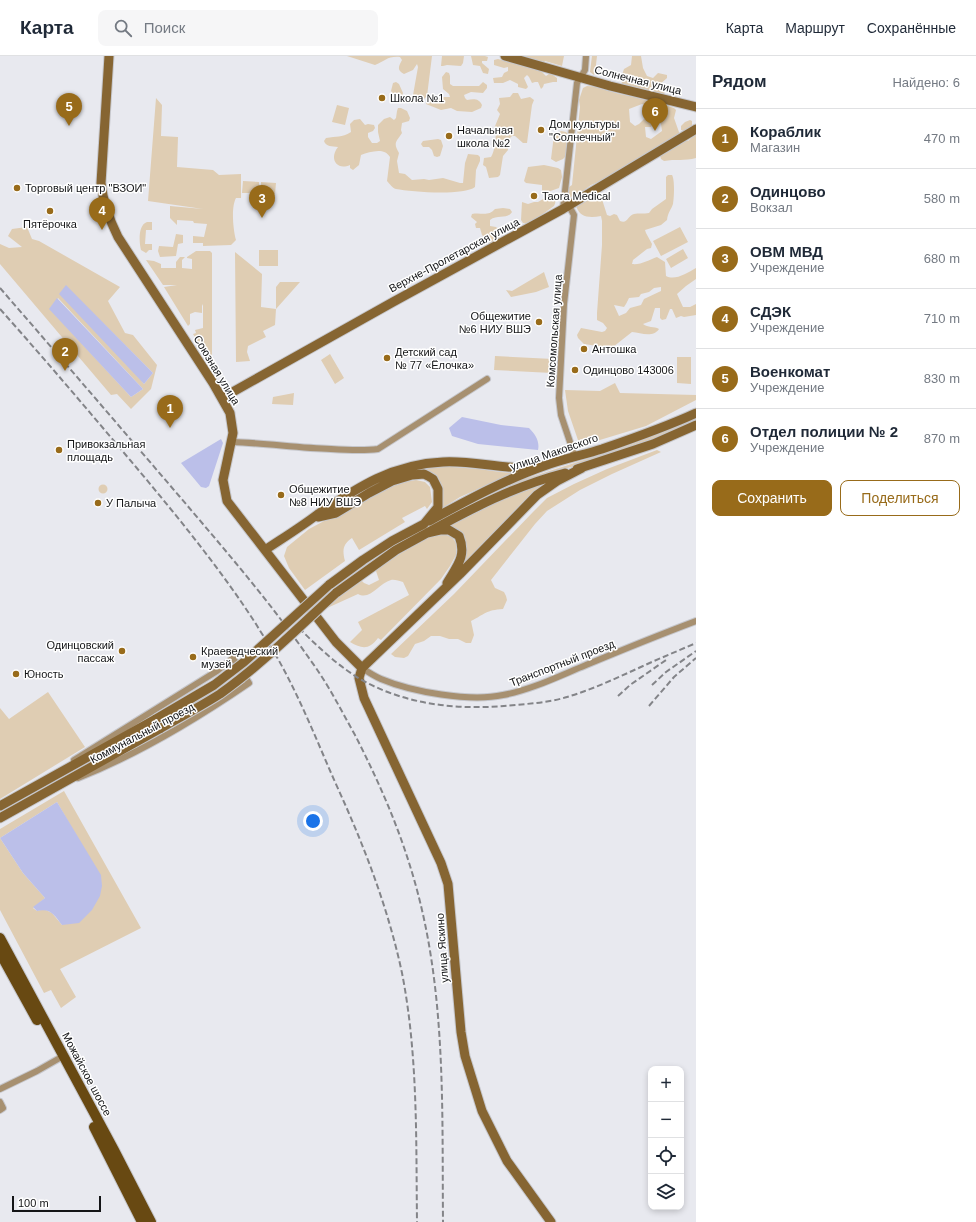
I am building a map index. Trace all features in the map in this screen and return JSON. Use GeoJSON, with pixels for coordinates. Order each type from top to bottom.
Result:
{"type":"FeatureCollection","features":[{"type":"Feature","properties":{"kind":"main road","name":"Можайское шоссе"},"geometry":{"type":"LineString","coordinates":[[0,938],[151,1222]]}},
{"type":"Feature","properties":{"kind":"main road","name":"Можайское шоссе"},"geometry":{"type":"LineString","coordinates":[[0,953],[112,1161],[142,1222]]}},
{"type":"Feature","properties":{"kind":"street","name":"Союзная улица"},"geometry":{"type":"LineString","coordinates":[[109,56],[101,183],[113,227],[222,398],[231,417],[233,433],[224,480],[224,492],[227,502],[336,642],[362,668]]}},
{"type":"Feature","properties":{"kind":"street","name":"Солнечная улица"},"geometry":{"type":"LineString","coordinates":[[505,56],[610,86],[696,106]]}},
{"type":"Feature","properties":{"kind":"street","name":"Комсомольская улица"},"geometry":{"type":"LineString","coordinates":[[576,456],[560,406],[559,398],[564,304],[574,215],[566,207],[577,83],[585,70],[586,56]]}},
{"type":"Feature","properties":{"kind":"street","name":"Верхне-Пролетарская улица"},"geometry":{"type":"LineString","coordinates":[[222,398],[566,207],[696,129]]}},
{"type":"Feature","properties":{"kind":"street"},"geometry":{"type":"LineString","coordinates":[[232,442],[257,443],[296,448],[344,450],[378,449],[487,379]]}},
{"type":"Feature","properties":{"kind":"street","name":"улица Маковского"},"geometry":{"type":"LineString","coordinates":[[426,528],[473,497],[511,479],[543,466],[648,433],[696,413]]}},
{"type":"Feature","properties":{"kind":"street","name":"улица Маковского"},"geometry":{"type":"LineString","coordinates":[[426,528],[502,494],[544,478],[582,468],[652,444],[696,425]]}},
{"type":"Feature","properties":{"kind":"street"},"geometry":{"type":"LineString","coordinates":[[265,550],[357,489],[383,475],[408,467],[421,464],[446,462],[471,463],[520,469],[543,466]]}},
{"type":"Feature","properties":{"kind":"street"},"geometry":{"type":"LineString","coordinates":[[362,668],[460,574],[537,495],[557,481],[582,468]]}},
{"type":"Feature","properties":{"kind":"street"},"geometry":{"type":"LineString","coordinates":[[58,773],[56,780],[59,783],[64,783],[219,694],[249,671],[336,593],[426,528],[438,507],[436,484],[424,474],[412,475],[392,481],[336,513],[311,519]]}},
{"type":"Feature","properties":{"kind":"street"},"geometry":{"type":"LineString","coordinates":[[46,780],[214,685],[244,662],[329,585],[392,541],[426,528],[449,530],[458,536],[462,542],[462,556],[442,591]]}},
{"type":"Feature","properties":{"kind":"street","name":"Транспортный проезд"},"geometry":{"type":"LineString","coordinates":[[362,668],[385,681],[422,691],[475,697],[503,695],[525,689],[563,675],[696,621]]}},
{"type":"Feature","properties":{"kind":"street","name":"Коммунальный проезд"},"geometry":{"type":"LineString","coordinates":[[0,806],[46,780],[73,761],[205,678],[233,658],[249,683],[205,713],[127,757],[94,772],[64,783],[0,818]]}},
{"type":"Feature","properties":{"kind":"street","name":"улица Яскино"},"geometry":{"type":"LineString","coordinates":[[362,668],[359,678],[364,698],[441,863],[448,884],[461,1032],[465,1056],[473,1085],[482,1111],[507,1161],[551,1222]]}},
{"type":"Feature","properties":{"kind":"street"},"geometry":{"type":"LineString","coordinates":[[33,800],[29,797],[27,790],[30,785],[73,761]]}},
{"type":"Feature","properties":{"kind":"street"},"geometry":{"type":"LineString","coordinates":[[0,1089],[58,1059]]}},
{"type":"Feature","properties":{"kind":"street"},"geometry":{"type":"LineString","coordinates":[[0,1102],[3,1108],[0,1110]]}},
{"type":"Feature","properties":{"kind":"shaded area"},"geometry":{"type":"Polygon","coordinates":[[[347,56],[432,56],[427,96],[424,99],[416,100],[413,95],[418,67],[417,64],[413,70],[404,74],[399,69],[402,60],[400,57],[389,58],[375,65],[347,56]]]}},
{"type":"Feature","properties":{"kind":"shaded area"},"geometry":{"type":"Polygon","coordinates":[[[442,56],[464,56],[463,63],[461,66],[441,66],[442,56]]]}},
{"type":"Feature","properties":{"kind":"shaded area"},"geometry":{"type":"Polygon","coordinates":[[[471,56],[488,57],[487,61],[482,61],[482,63],[489,69],[488,74],[483,73],[480,66],[473,65],[471,56]]]}},
{"type":"Feature","properties":{"kind":"shaded area"},"geometry":{"type":"Polygon","coordinates":[[[525,56],[564,56],[562,66],[545,61],[543,63],[525,56]]]}},
{"type":"Feature","properties":{"kind":"shaded area"},"geometry":{"type":"Polygon","coordinates":[[[592,56],[597,56],[594,75],[590,72],[592,56]]]}},
{"type":"Feature","properties":{"kind":"shaded area"},"geometry":{"type":"Polygon","coordinates":[[[632,56],[641,56],[643,68],[647,76],[653,78],[658,73],[667,75],[667,78],[658,86],[664,91],[665,98],[623,86],[621,80],[624,69],[631,65],[632,56]]]}},
{"type":"Feature","properties":{"kind":"shaded area"},"geometry":{"type":"Polygon","coordinates":[[[498,59],[540,70],[546,76],[550,73],[557,78],[557,82],[544,84],[541,89],[538,82],[532,83],[527,75],[524,78],[528,87],[526,89],[518,87],[518,84],[510,80],[503,83],[494,83],[493,78],[502,77],[504,73],[508,71],[508,67],[504,68],[494,65],[494,60],[498,59]]]}},
{"type":"Feature","properties":{"kind":"shaded area"},"geometry":{"type":"Polygon","coordinates":[[[446,72],[449,73],[450,84],[453,86],[479,86],[483,82],[487,85],[487,88],[483,93],[471,92],[464,95],[467,100],[478,100],[482,105],[481,108],[472,112],[457,111],[451,108],[441,110],[426,104],[426,102],[430,100],[450,97],[449,94],[443,89],[442,77],[446,72]]]}},
{"type":"Feature","properties":{"kind":"shaded area"},"geometry":{"type":"Polygon","coordinates":[[[396,82],[399,84],[403,93],[399,98],[391,91],[393,83],[396,82]]]}},
{"type":"Feature","properties":{"kind":"shaded area"},"geometry":{"type":"Polygon","coordinates":[[[587,86],[639,98],[656,104],[654,107],[642,104],[629,109],[630,122],[635,126],[644,119],[650,120],[652,125],[651,127],[645,127],[646,137],[651,139],[662,131],[661,124],[656,118],[657,110],[665,105],[674,108],[676,110],[674,118],[680,135],[569,198],[567,195],[569,187],[572,185],[580,107],[579,100],[583,88],[587,86]]]}},
{"type":"Feature","properties":{"kind":"shaded area"},"geometry":{"type":"Polygon","coordinates":[[[513,93],[518,93],[521,99],[530,97],[534,100],[527,143],[523,143],[515,136],[512,136],[507,141],[508,150],[503,156],[500,175],[498,177],[489,178],[486,167],[483,165],[484,158],[491,157],[494,149],[496,134],[493,131],[500,114],[497,110],[500,104],[499,98],[510,97],[513,93]]]}},
{"type":"Feature","properties":{"kind":"shaded area"},"geometry":{"type":"Polygon","coordinates":[[[156,98],[162,105],[161,136],[178,137],[177,167],[213,170],[219,175],[241,174],[241,198],[236,198],[233,207],[233,224],[236,240],[231,245],[203,246],[203,243],[193,243],[193,236],[204,237],[207,224],[177,220],[177,225],[170,218],[170,206],[203,209],[148,201],[156,98]]]}},
{"type":"Feature","properties":{"kind":"shaded area"},"geometry":{"type":"Polygon","coordinates":[[[337,105],[349,108],[345,125],[332,122],[337,105]]]}},
{"type":"Feature","properties":{"kind":"shaded area"},"geometry":{"type":"Polygon","coordinates":[[[398,108],[407,111],[410,118],[409,121],[402,123],[402,133],[396,143],[399,153],[397,161],[399,173],[405,174],[412,180],[443,178],[463,183],[465,163],[468,154],[478,155],[480,157],[480,161],[476,170],[475,187],[460,192],[425,192],[403,190],[392,187],[387,181],[390,157],[381,151],[361,155],[359,165],[353,170],[350,168],[350,165],[341,166],[335,162],[334,155],[338,147],[326,144],[324,141],[326,138],[348,134],[351,132],[350,124],[354,120],[360,119],[365,125],[374,125],[375,128],[373,131],[368,133],[368,137],[372,143],[377,143],[380,141],[378,125],[384,119],[390,117],[394,120],[396,118],[398,108]]]}},
{"type":"Feature","properties":{"kind":"shaded area"},"geometry":{"type":"Polygon","coordinates":[[[690,120],[692,121],[692,128],[685,131],[681,130],[681,126],[690,120]]]}},
{"type":"Feature","properties":{"kind":"shaded area"},"geometry":{"type":"Polygon","coordinates":[[[561,131],[568,134],[567,155],[563,159],[556,162],[551,159],[554,135],[561,131]]]}},
{"type":"Feature","properties":{"kind":"shaded area"},"geometry":{"type":"Polygon","coordinates":[[[696,134],[696,158],[664,161],[661,159],[660,156],[684,140],[688,141],[696,134]]]}},
{"type":"Feature","properties":{"kind":"shaded area"},"geometry":{"type":"Polygon","coordinates":[[[441,140],[443,146],[440,156],[437,157],[434,156],[429,147],[423,147],[421,144],[423,141],[441,140]]]}},
{"type":"Feature","properties":{"kind":"shaded area"},"geometry":{"type":"Polygon","coordinates":[[[544,165],[561,170],[562,177],[559,188],[542,194],[542,185],[526,183],[524,181],[528,167],[544,165]]]}},
{"type":"Feature","properties":{"kind":"shaded area"},"geometry":{"type":"Polygon","coordinates":[[[668,175],[672,175],[674,181],[673,204],[667,220],[661,225],[645,230],[652,244],[651,248],[647,249],[633,260],[632,264],[642,263],[657,257],[665,262],[666,276],[673,278],[681,276],[696,268],[696,279],[677,294],[683,307],[690,307],[696,304],[696,315],[681,316],[676,318],[672,309],[670,309],[666,319],[662,320],[660,318],[660,308],[655,308],[651,321],[643,324],[659,329],[656,332],[647,334],[632,332],[613,347],[584,344],[577,335],[581,328],[602,332],[607,328],[603,323],[597,320],[602,245],[602,221],[601,216],[589,217],[582,215],[577,209],[576,205],[596,192],[600,193],[607,215],[617,215],[620,221],[623,222],[634,214],[649,213],[666,199],[666,177],[668,175]],[[661,287],[654,288],[649,292],[641,294],[639,297],[629,298],[624,307],[614,305],[619,316],[626,313],[630,308],[641,305],[644,299],[661,291],[661,287]]]}},
{"type":"Feature","properties":{"kind":"shaded area"},"geometry":{"type":"Polygon","coordinates":[[[243,181],[259,182],[259,193],[242,193],[243,181]]]}},
{"type":"Feature","properties":{"kind":"shaded area"},"geometry":{"type":"Polygon","coordinates":[[[261,182],[276,183],[275,194],[261,193],[261,182]]]}},
{"type":"Feature","properties":{"kind":"shaded area"},"geometry":{"type":"Polygon","coordinates":[[[550,195],[553,195],[555,198],[554,206],[529,224],[523,223],[521,220],[522,202],[528,204],[538,202],[550,195]]]}},
{"type":"Feature","properties":{"kind":"shaded area"},"geometry":{"type":"Polygon","coordinates":[[[495,209],[510,209],[512,212],[508,216],[496,217],[490,220],[490,226],[496,227],[499,230],[501,241],[492,245],[482,235],[480,228],[476,228],[475,224],[477,222],[471,217],[472,214],[487,214],[495,209]]]}},
{"type":"Feature","properties":{"kind":"shaded area"},"geometry":{"type":"Polygon","coordinates":[[[147,222],[152,222],[152,230],[146,230],[145,244],[152,244],[152,250],[149,250],[146,253],[141,250],[140,238],[142,227],[147,222]]]}},
{"type":"Feature","properties":{"kind":"shaded area"},"geometry":{"type":"Polygon","coordinates":[[[27,227],[32,239],[39,241],[120,287],[108,301],[125,333],[133,335],[157,365],[151,389],[131,409],[117,394],[111,395],[0,264],[0,244],[9,248],[22,247],[8,236],[12,229],[27,227]],[[66,286],[144,384],[153,373],[66,286]],[[58,298],[50,309],[131,397],[143,389],[58,298]]]}},
{"type":"Feature","properties":{"kind":"shaded area"},"geometry":{"type":"Polygon","coordinates":[[[680,227],[688,242],[661,256],[653,241],[680,227]]]}},
{"type":"Feature","properties":{"kind":"shaded area"},"geometry":{"type":"Polygon","coordinates":[[[176,234],[183,235],[183,243],[178,244],[176,256],[160,257],[158,251],[159,246],[173,247],[176,234]]]}},
{"type":"Feature","properties":{"kind":"shaded area"},"geometry":{"type":"Polygon","coordinates":[[[683,249],[688,258],[671,268],[666,259],[683,249]]]}},
{"type":"Feature","properties":{"kind":"shaded area"},"geometry":{"type":"Polygon","coordinates":[[[259,250],[278,250],[278,266],[259,266],[259,250]]]}},
{"type":"Feature","properties":{"kind":"shaded area"},"geometry":{"type":"Polygon","coordinates":[[[196,251],[210,251],[212,253],[212,359],[207,362],[204,357],[204,352],[193,334],[196,333],[195,330],[203,328],[203,304],[202,313],[195,312],[190,314],[190,324],[188,326],[164,287],[177,285],[163,285],[146,260],[161,264],[161,268],[176,268],[176,262],[180,257],[185,257],[182,260],[182,268],[192,269],[192,259],[187,257],[196,251]]]}},
{"type":"Feature","properties":{"kind":"shaded area"},"geometry":{"type":"Polygon","coordinates":[[[235,252],[262,274],[261,307],[276,309],[275,325],[263,331],[266,337],[248,346],[247,352],[250,361],[236,362],[235,252]]]}},
{"type":"Feature","properties":{"kind":"shaded area"},"geometry":{"type":"Polygon","coordinates":[[[544,272],[549,287],[536,292],[511,297],[506,290],[512,291],[544,272]]]}},
{"type":"Feature","properties":{"kind":"shaded area"},"geometry":{"type":"Polygon","coordinates":[[[280,282],[300,282],[276,309],[276,287],[280,282]]]}},
{"type":"Feature","properties":{"kind":"shaded area"},"geometry":{"type":"Polygon","coordinates":[[[330,354],[344,378],[335,384],[321,360],[330,354]]]}},
{"type":"Feature","properties":{"kind":"shaded area"},"geometry":{"type":"Polygon","coordinates":[[[495,356],[553,359],[552,373],[494,370],[495,356]]]}},
{"type":"Feature","properties":{"kind":"shaded area"},"geometry":{"type":"Polygon","coordinates":[[[677,357],[691,357],[691,384],[677,383],[677,357]]]}},
{"type":"Feature","properties":{"kind":"shaded area"},"geometry":{"type":"Polygon","coordinates":[[[615,383],[620,393],[696,395],[696,400],[646,426],[580,446],[568,411],[565,390],[600,391],[615,383]]]}},
{"type":"Feature","properties":{"kind":"shaded area"},"geometry":{"type":"Polygon","coordinates":[[[294,393],[293,405],[272,404],[273,397],[294,393]]]}},
{"type":"Feature","properties":{"kind":"shaded area"},"geometry":{"type":"Polygon","coordinates":[[[696,419],[696,422],[653,440],[510,486],[480,498],[436,521],[436,519],[480,496],[509,484],[618,449],[696,419]]]}},
{"type":"Feature","properties":{"kind":"shaded area"},"geometry":{"type":"Polygon","coordinates":[[[657,450],[661,452],[580,490],[547,511],[491,580],[495,588],[504,592],[507,600],[503,609],[489,611],[471,621],[474,635],[471,643],[466,643],[458,639],[431,636],[424,641],[415,644],[408,656],[404,658],[395,657],[391,654],[454,594],[547,498],[607,469],[657,450]]]}},
{"type":"Feature","properties":{"kind":"shaded area"},"geometry":{"type":"Polygon","coordinates":[[[439,466],[514,473],[460,497],[441,509],[440,489],[421,472],[336,510],[331,509],[355,493],[396,473],[439,466]]]}},
{"type":"Feature","properties":{"kind":"shaded area"},"geometry":{"type":"Polygon","coordinates":[[[561,475],[456,574],[466,550],[445,526],[479,507],[561,475]]]}},
{"type":"Feature","properties":{"kind":"shaded area"},"geometry":{"type":"Polygon","coordinates":[[[416,480],[425,482],[430,487],[432,502],[427,509],[425,506],[402,518],[405,522],[359,550],[352,538],[344,548],[345,561],[305,590],[289,568],[284,556],[287,547],[309,529],[388,487],[403,482],[416,480]]]}},
{"type":"Feature","properties":{"kind":"shaded area"},"geometry":{"type":"Polygon","coordinates":[[[101,485],[105,485],[107,489],[105,493],[101,493],[99,491],[99,487],[101,485]]]}},
{"type":"Feature","properties":{"kind":"shaded area"},"geometry":{"type":"Polygon","coordinates":[[[444,534],[452,537],[456,543],[456,555],[441,579],[381,640],[378,638],[372,645],[365,647],[358,646],[350,642],[362,630],[358,622],[409,595],[403,582],[391,580],[382,584],[367,595],[362,596],[358,594],[325,609],[339,594],[360,579],[369,585],[379,580],[375,568],[427,538],[444,534]]]}},
{"type":"Feature","properties":{"kind":"shaded area"},"geometry":{"type":"Polygon","coordinates":[[[48,692],[85,747],[0,799],[0,708],[9,719],[48,692]]]}},
{"type":"Feature","properties":{"kind":"shaded area"},"geometry":{"type":"Polygon","coordinates":[[[64,791],[141,928],[60,969],[76,997],[61,1008],[51,990],[44,993],[0,910],[0,829],[64,791]],[[57,802],[0,838],[23,873],[45,898],[33,908],[37,911],[44,909],[52,913],[62,925],[76,835],[57,802]]]}},
{"type":"Feature","properties":{"kind":"water"},"geometry":{"type":"Polygon","coordinates":[[[66,285],[153,373],[144,384],[59,294],[66,285]]]}},
{"type":"Feature","properties":{"kind":"water"},"geometry":{"type":"Polygon","coordinates":[[[57,298],[143,389],[131,397],[49,309],[57,298]]]}},
{"type":"Feature","properties":{"kind":"water"},"geometry":{"type":"Polygon","coordinates":[[[462,417],[501,425],[529,428],[536,438],[538,450],[478,444],[452,436],[449,428],[462,417]]]}},
{"type":"Feature","properties":{"kind":"water"},"geometry":{"type":"Polygon","coordinates":[[[221,439],[223,443],[209,486],[206,488],[201,487],[181,463],[221,439]]]}},
{"type":"Feature","properties":{"kind":"water"},"geometry":{"type":"Polygon","coordinates":[[[57,802],[101,875],[102,886],[100,896],[92,910],[79,923],[62,925],[49,911],[37,911],[33,907],[45,898],[23,873],[0,838],[57,802]]]}},
{"type":"Feature","properties":{"kind":"railway"},"geometry":{"type":"LineString","coordinates":[[0,288],[214,537],[280,618],[329,688],[374,773],[398,830],[411,869],[426,931],[433,972],[438,1013],[442,1097],[443,1222]]}},
{"type":"Feature","properties":{"kind":"railway"},"geometry":{"type":"LineString","coordinates":[[0,309],[56,372],[175,514],[203,550],[230,586],[273,650],[301,704],[365,852],[390,924],[402,973],[414,1066],[417,1222]]}},
{"type":"Feature","properties":{"kind":"railway"},"geometry":{"type":"LineString","coordinates":[[299,628],[343,668],[377,688],[412,700],[448,706],[467,707],[528,704],[552,701],[567,697],[600,685],[696,643]]}},
{"type":"Feature","properties":{"kind":"railway"},"geometry":{"type":"LineString","coordinates":[[652,685],[666,672],[696,651]]}},
{"type":"Feature","properties":{"kind":"railway"},"geometry":{"type":"LineString","coordinates":[[649,706],[674,677],[696,658]]}},
{"type":"Feature","properties":{"kind":"railway"},"geometry":{"type":"LineString","coordinates":[[618,696],[630,685],[666,660]]}},
{"type":"Feature","properties":{"kind":"place","name":"Школа №1"},"geometry":{"type":"Point","coordinates":[382,98]}},
{"type":"Feature","properties":{"kind":"place","name":"Военкомат"},"geometry":{"type":"Point","coordinates":[69,126]}},
{"type":"Feature","properties":{"kind":"place","name":"Дом культуры \"Солнечный\""},"geometry":{"type":"Point","coordinates":[541,130]}},
{"type":"Feature","properties":{"kind":"place","name":"Отдел полиции № 2"},"geometry":{"type":"Point","coordinates":[655,131]}},
{"type":"Feature","properties":{"kind":"place","name":"Начальная школа №2"},"geometry":{"type":"Point","coordinates":[449,136]}},
{"type":"Feature","properties":{"kind":"place","name":"Торговый центр \"ВЗОИ\""},"geometry":{"type":"Point","coordinates":[17,188]}},
{"type":"Feature","properties":{"kind":"place","name":"Taora Medical"},"geometry":{"type":"Point","coordinates":[534,196]}},
{"type":"Feature","properties":{"kind":"place","name":"Пятёрочка"},"geometry":{"type":"Point","coordinates":[50,211]}},
{"type":"Feature","properties":{"kind":"place","name":"ОВМ МВД"},"geometry":{"type":"Point","coordinates":[262,218]}},
{"type":"Feature","properties":{"kind":"place","name":"СДЭК"},"geometry":{"type":"Point","coordinates":[102,230]}},
{"type":"Feature","properties":{"kind":"place","name":"Общежитие №6 НИУ ВШЭ"},"geometry":{"type":"Point","coordinates":[539,322]}},
{"type":"Feature","properties":{"kind":"place","name":"Антошка"},"geometry":{"type":"Point","coordinates":[584,349]}},
{"type":"Feature","properties":{"kind":"place","name":"Детский сад № 77 «Ёлочка»"},"geometry":{"type":"Point","coordinates":[387,358]}},
{"type":"Feature","properties":{"kind":"place","name":"Одинцово 143006"},"geometry":{"type":"Point","coordinates":[575,370]}},
{"type":"Feature","properties":{"kind":"place","name":"Одинцово"},"geometry":{"type":"Point","coordinates":[65,371]}},
{"type":"Feature","properties":{"kind":"place","name":"Кораблик"},"geometry":{"type":"Point","coordinates":[170,428]}},
{"type":"Feature","properties":{"kind":"place","name":"Привокзальная площадь"},"geometry":{"type":"Point","coordinates":[59,450]}},
{"type":"Feature","properties":{"kind":"place","name":"Общежитие №8 НИУ ВШЭ"},"geometry":{"type":"Point","coordinates":[281,495]}},
{"type":"Feature","properties":{"kind":"place","name":"У Палыча"},"geometry":{"type":"Point","coordinates":[98,503]}},
{"type":"Feature","properties":{"kind":"place","name":"Одинцовский пассаж"},"geometry":{"type":"Point","coordinates":[122,651]}},
{"type":"Feature","properties":{"kind":"place","name":"Краеведческий музей"},"geometry":{"type":"Point","coordinates":[193,657]}},
{"type":"Feature","properties":{"kind":"place","name":"Юность"},"geometry":{"type":"Point","coordinates":[16,674]}}]}
